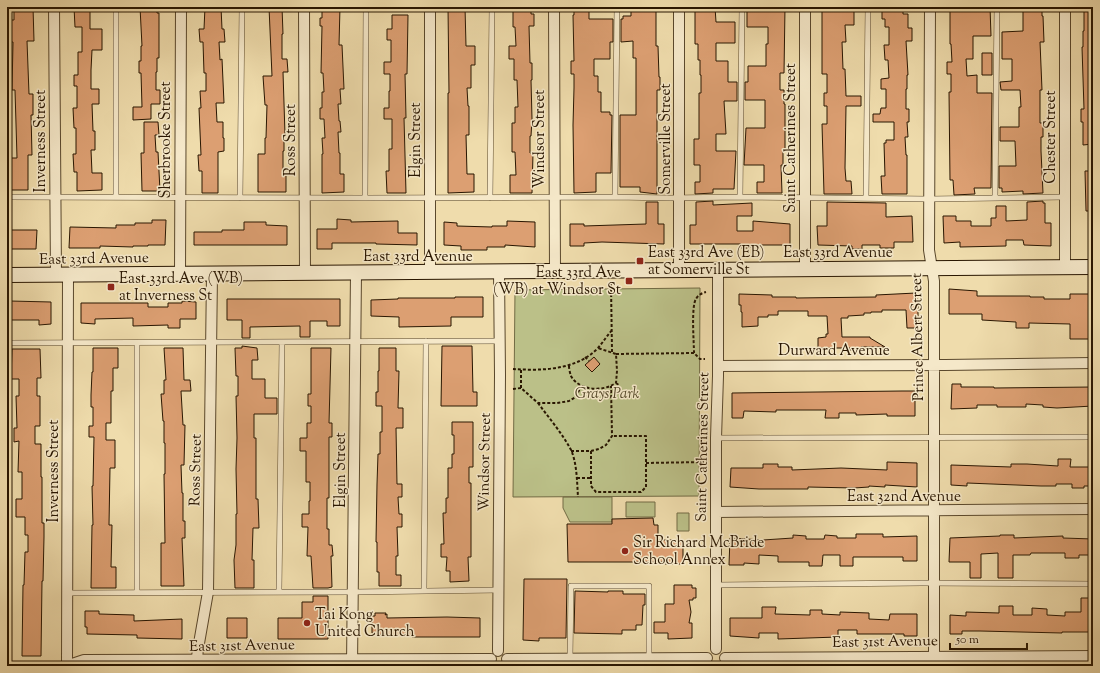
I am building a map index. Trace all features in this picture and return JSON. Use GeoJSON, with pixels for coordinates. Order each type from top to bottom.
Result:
{"type":"FeatureCollection","features":[{"type":"Feature","properties":{"kind":"street","name":"Inverness Street"},"geometry":{"type":"LineString","coordinates":[[54,7],[55,197],[68,343],[67,666]]}},
{"type":"Feature","properties":{"kind":"street","name":"Sherbrooke Street"},"geometry":{"type":"LineString","coordinates":[[180,274],[181,7]]}},
{"type":"Feature","properties":{"kind":"street","name":"Ross Street"},"geometry":{"type":"LineString","coordinates":[[304,7],[305,273]]}},
{"type":"Feature","properties":{"kind":"street","name":"Elgin Street"},"geometry":{"type":"LineString","coordinates":[[430,7],[430,273]]}},
{"type":"Feature","properties":{"kind":"street","name":"Windsor Street"},"geometry":{"type":"LineString","coordinates":[[554,7],[555,272]]}},
{"type":"Feature","properties":{"kind":"street","name":"Somerville Street"},"geometry":{"type":"LineString","coordinates":[[679,7],[679,270]]}},
{"type":"Feature","properties":{"kind":"street","name":"Saint Catherines Street"},"geometry":{"type":"LineString","coordinates":[[805,7],[805,269]]}},
{"type":"Feature","properties":{"kind":"street","name":"Prince Albert Street"},"geometry":{"type":"LineString","coordinates":[[930,7],[929,255],[934,281],[934,661]]}},
{"type":"Feature","properties":{"kind":"street","name":"Chester Street"},"geometry":{"type":"LineString","coordinates":[[1065,7],[1065,267]]}},
{"type":"Feature","properties":{"kind":"street","name":"East 33rd Avenue"},"geometry":{"type":"LineString","coordinates":[[7,275],[1093,267]]}},
{"type":"Feature","properties":{"kind":"street","name":"Saint Catherines Street"},"geometry":{"type":"LineString","coordinates":[[716,649],[718,270]]}},
{"type":"Feature","properties":{"kind":"street","name":"Windsor Street"},"geometry":{"type":"LineString","coordinates":[[498,651],[499,272]]}},
{"type":"Feature","properties":{"kind":"street","name":"Elgin Street"},"geometry":{"type":"LineString","coordinates":[[352,662],[354,592],[356,273]]}},
{"type":"Feature","properties":{"kind":"street","name":"Ross Street"},"geometry":{"type":"LineString","coordinates":[[196,663],[208,592],[212,274]]}},
{"type":"Feature","properties":{"kind":"street","name":"Durward Avenue"},"geometry":{"type":"LineString","coordinates":[[718,366],[1093,363]]}},
{"type":"Feature","properties":{"kind":"street","name":"East 32nd Avenue"},"geometry":{"type":"LineString","coordinates":[[716,512],[1093,509]]}},
{"type":"Feature","properties":{"kind":"street"},"geometry":{"type":"LineString","coordinates":[[493,662],[493,654],[498,651],[504,653],[504,662],[570,658],[649,658],[710,662],[711,651],[716,649],[723,653],[722,662]]}},
{"type":"Feature","properties":{"kind":"street","name":"East 31st Avenue"},"geometry":{"type":"LineString","coordinates":[[722,662],[934,661],[1093,656]]}},
{"type":"Feature","properties":{"kind":"street","name":"East 31st Avenue"},"geometry":{"type":"LineString","coordinates":[[67,666],[81,660],[130,663],[493,662]]}},
{"type":"Feature","properties":{"kind":"lane"},"geometry":{"type":"LineString","coordinates":[[116,7],[116,197]]}},
{"type":"Feature","properties":{"kind":"lane"},"geometry":{"type":"LineString","coordinates":[[240,198],[242,7]]}},
{"type":"Feature","properties":{"kind":"lane"},"geometry":{"type":"LineString","coordinates":[[365,198],[366,7]]}},
{"type":"Feature","properties":{"kind":"lane"},"geometry":{"type":"LineString","coordinates":[[490,198],[492,7]]}},
{"type":"Feature","properties":{"kind":"lane"},"geometry":{"type":"LineString","coordinates":[[615,197],[617,7]]}},
{"type":"Feature","properties":{"kind":"lane"},"geometry":{"type":"LineString","coordinates":[[740,197],[742,7]]}},
{"type":"Feature","properties":{"kind":"lane"},"geometry":{"type":"LineString","coordinates":[[866,198],[868,7]]}},
{"type":"Feature","properties":{"kind":"lane"},"geometry":{"type":"LineString","coordinates":[[995,198],[997,7]]}},
{"type":"Feature","properties":{"kind":"lane"},"geometry":{"type":"LineString","coordinates":[[7,197],[740,197],[929,199],[1064,197]]}},
{"type":"Feature","properties":{"kind":"lane"},"geometry":{"type":"LineString","coordinates":[[7,343],[500,340]]}},
{"type":"Feature","properties":{"kind":"lane"},"geometry":{"type":"LineString","coordinates":[[424,590],[426,341]]}},
{"type":"Feature","properties":{"kind":"lane"},"geometry":{"type":"LineString","coordinates":[[279,591],[282,342]]}},
{"type":"Feature","properties":{"kind":"lane"},"geometry":{"type":"LineString","coordinates":[[136,592],[137,343]]}},
{"type":"Feature","properties":{"kind":"lane"},"geometry":{"type":"LineString","coordinates":[[716,438],[1093,437]]}},
{"type":"Feature","properties":{"kind":"lane"},"geometry":{"type":"LineString","coordinates":[[716,585],[934,583],[1093,584]]}},
{"type":"Feature","properties":{"kind":"lane"},"geometry":{"type":"LineString","coordinates":[[570,658],[571,586],[650,586],[649,658]]}},
{"type":"Feature","properties":{"kind":"lane"},"geometry":{"type":"LineString","coordinates":[[67,593],[498,590]]}},
{"type":"Feature","properties":{"kind":"path"},"geometry":{"type":"LineString","coordinates":[[611,284],[612,352]]}},
{"type":"Feature","properties":{"kind":"path"},"geometry":{"type":"LineString","coordinates":[[705,359],[700,359],[694,353],[693,309],[695,300],[702,293],[706,292]]}},
{"type":"Feature","properties":{"kind":"path"},"geometry":{"type":"LineString","coordinates":[[513,369],[521,370],[569,366],[598,348],[612,330]]}},
{"type":"Feature","properties":{"kind":"path"},"geometry":{"type":"LineString","coordinates":[[598,348],[616,354],[694,353]]}},
{"type":"Feature","properties":{"kind":"path"},"geometry":{"type":"LineString","coordinates":[[616,354],[616,383]]}},
{"type":"Feature","properties":{"kind":"path"},"geometry":{"type":"LineString","coordinates":[[585,357],[589,361]]}},
{"type":"Feature","properties":{"kind":"path"},"geometry":{"type":"LineString","coordinates":[[569,366],[571,376],[581,386],[592,388],[611,386],[616,383]]}},
{"type":"Feature","properties":{"kind":"path"},"geometry":{"type":"LineString","coordinates":[[521,370],[521,388]]}},
{"type":"Feature","properties":{"kind":"path"},"geometry":{"type":"LineString","coordinates":[[616,383],[620,386]]}},
{"type":"Feature","properties":{"kind":"path"},"geometry":{"type":"LineString","coordinates":[[538,403],[557,403],[569,401],[576,397],[581,386]]}},
{"type":"Feature","properties":{"kind":"path"},"geometry":{"type":"LineString","coordinates":[[571,451],[591,451],[599,449],[606,445],[612,436],[611,386]]}},
{"type":"Feature","properties":{"kind":"path"},"geometry":{"type":"LineString","coordinates":[[513,389],[521,388],[538,403],[557,428],[571,451],[577,478],[578,496]]}},
{"type":"Feature","properties":{"kind":"path"},"geometry":{"type":"LineString","coordinates":[[591,451],[591,486],[596,492],[641,492],[646,487],[646,436],[612,436]]}},
{"type":"Feature","properties":{"kind":"path"},"geometry":{"type":"LineString","coordinates":[[646,463],[704,462]]}},
{"type":"Feature","properties":{"kind":"path"},"geometry":{"type":"LineString","coordinates":[[577,478],[591,478]]}},
{"type":"Feature","properties":{"kind":"green space","name":"Grays Park"},"geometry":{"type":"Polygon","coordinates":[[[700,288],[699,496],[513,497],[515,290],[700,288]]]}},
{"type":"Feature","properties":{"kind":"green space"},"geometry":{"type":"Polygon","coordinates":[[[563,497],[612,497],[612,522],[570,522],[563,508],[563,497]]]}},
{"type":"Feature","properties":{"kind":"green space"},"geometry":{"type":"Polygon","coordinates":[[[626,502],[655,502],[655,517],[626,517],[626,502]]]}},
{"type":"Feature","properties":{"kind":"green space"},"geometry":{"type":"Polygon","coordinates":[[[677,513],[689,513],[689,531],[677,531],[677,513]]]}},
{"type":"Feature","properties":{"kind":"building"},"geometry":{"type":"Polygon","coordinates":[[[14,7],[33,7],[34,41],[27,41],[29,94],[33,94],[33,115],[31,115],[32,155],[28,155],[28,190],[11,190],[10,158],[17,158],[15,90],[12,90],[13,42],[11,42],[10,20],[14,20],[14,7]]]}},
{"type":"Feature","properties":{"kind":"building"},"geometry":{"type":"Polygon","coordinates":[[[74,7],[90,7],[90,29],[102,29],[102,50],[92,50],[91,89],[99,89],[99,104],[92,104],[93,131],[95,131],[95,150],[91,150],[92,173],[102,173],[102,190],[77,191],[77,172],[74,172],[73,154],[76,154],[76,128],[74,128],[73,108],[77,108],[77,86],[74,86],[74,75],[78,75],[78,52],[82,52],[82,27],[75,27],[74,7]]]}},
{"type":"Feature","properties":{"kind":"building"},"geometry":{"type":"Polygon","coordinates":[[[140,7],[157,7],[157,13],[159,13],[159,58],[157,58],[156,90],[160,90],[160,104],[151,104],[151,119],[133,120],[133,107],[142,107],[141,73],[139,73],[139,61],[141,61],[142,46],[140,7]]]}},
{"type":"Feature","properties":{"kind":"building"},"geometry":{"type":"Polygon","coordinates":[[[205,7],[221,7],[222,29],[224,29],[225,42],[219,42],[220,60],[222,59],[224,103],[216,103],[217,122],[223,122],[224,138],[224,151],[218,152],[218,193],[202,193],[202,171],[199,171],[198,155],[201,155],[199,108],[201,108],[200,91],[206,91],[206,73],[204,73],[203,42],[200,42],[199,29],[204,29],[205,7]]]}},
{"type":"Feature","properties":{"kind":"building"},"geometry":{"type":"Polygon","coordinates":[[[269,7],[282,7],[282,59],[287,59],[288,72],[283,72],[285,135],[283,175],[286,175],[286,192],[258,192],[258,154],[265,154],[266,138],[267,105],[265,105],[263,76],[272,76],[269,7]]]}},
{"type":"Feature","properties":{"kind":"building"},"geometry":{"type":"Polygon","coordinates":[[[322,7],[340,7],[339,45],[342,45],[344,89],[340,89],[341,104],[338,104],[341,132],[338,132],[340,174],[344,174],[344,192],[322,193],[322,138],[325,138],[324,119],[320,119],[322,92],[324,92],[323,73],[321,73],[322,26],[320,26],[320,18],[322,18],[322,7]]]}},
{"type":"Feature","properties":{"kind":"building"},"geometry":{"type":"Polygon","coordinates":[[[448,7],[465,7],[466,46],[475,46],[475,65],[471,65],[471,88],[467,88],[469,106],[469,135],[466,135],[467,174],[474,174],[474,192],[448,193],[448,7]]]}},
{"type":"Feature","properties":{"kind":"building"},"geometry":{"type":"Polygon","coordinates":[[[513,7],[531,7],[531,14],[534,14],[534,26],[529,26],[530,63],[532,63],[532,119],[530,153],[533,153],[532,193],[510,193],[510,175],[516,175],[515,152],[512,152],[512,123],[515,123],[515,107],[518,107],[517,80],[514,80],[514,59],[509,59],[509,46],[516,46],[515,27],[513,27],[513,7]]]}},
{"type":"Feature","properties":{"kind":"building"},"geometry":{"type":"Polygon","coordinates":[[[574,7],[589,7],[589,19],[613,19],[613,42],[610,42],[610,59],[594,59],[594,76],[598,76],[598,92],[601,92],[601,112],[610,112],[610,115],[612,115],[611,173],[596,173],[596,192],[574,193],[574,74],[571,74],[571,61],[574,61],[574,7]]]}},
{"type":"Feature","properties":{"kind":"building"},"geometry":{"type":"Polygon","coordinates":[[[631,7],[656,7],[656,46],[658,46],[660,77],[660,90],[657,90],[657,194],[640,192],[640,187],[620,187],[620,115],[636,115],[636,58],[633,58],[633,41],[621,42],[621,19],[623,19],[623,16],[631,16],[631,7]]]}},
{"type":"Feature","properties":{"kind":"building"},"geometry":{"type":"Polygon","coordinates":[[[695,7],[715,7],[716,22],[735,22],[735,43],[716,43],[716,61],[728,61],[728,82],[737,82],[737,101],[724,101],[726,134],[716,134],[716,151],[736,151],[734,189],[713,189],[713,193],[695,194],[695,182],[700,182],[700,165],[694,165],[694,139],[699,139],[699,93],[701,93],[701,75],[700,60],[698,60],[698,44],[695,44],[695,7]]]}},
{"type":"Feature","properties":{"kind":"building"},"geometry":{"type":"Polygon","coordinates":[[[747,7],[785,7],[784,73],[780,73],[780,90],[784,90],[785,104],[785,149],[783,149],[783,165],[781,165],[782,193],[757,193],[757,182],[764,182],[764,165],[744,165],[746,128],[765,128],[765,100],[745,100],[745,82],[748,82],[748,66],[766,66],[766,44],[768,44],[768,27],[747,27],[747,7]]]}},
{"type":"Feature","properties":{"kind":"building"},"geometry":{"type":"Polygon","coordinates":[[[822,7],[854,7],[854,25],[845,25],[846,42],[842,42],[846,96],[861,96],[861,106],[846,106],[845,168],[846,181],[851,181],[852,194],[824,194],[822,124],[827,124],[827,106],[824,106],[824,93],[827,93],[827,74],[822,74],[822,7]]]}},
{"type":"Feature","properties":{"kind":"building"},"geometry":{"type":"Polygon","coordinates":[[[882,7],[903,7],[903,14],[908,14],[908,28],[912,28],[912,41],[906,41],[908,75],[906,109],[909,109],[909,122],[907,122],[908,137],[905,137],[907,155],[907,194],[882,194],[881,176],[885,176],[884,143],[886,143],[886,140],[894,140],[894,122],[873,122],[873,114],[880,114],[881,108],[886,108],[886,89],[881,89],[881,79],[889,78],[888,60],[885,60],[884,45],[889,45],[889,27],[885,27],[885,19],[882,19],[882,7]]]}},
{"type":"Feature","properties":{"kind":"building"},"geometry":{"type":"Polygon","coordinates":[[[950,7],[990,7],[991,36],[973,36],[973,59],[966,59],[967,76],[977,75],[977,93],[992,93],[991,188],[974,188],[975,194],[954,195],[953,180],[950,180],[949,92],[951,92],[951,74],[947,74],[947,62],[952,62],[950,44],[950,7]]]}},
{"type":"Feature","properties":{"kind":"building"},"geometry":{"type":"Polygon","coordinates":[[[1023,7],[1042,7],[1043,16],[1044,42],[1040,42],[1042,90],[1040,90],[1040,123],[1043,123],[1041,151],[1043,193],[1023,194],[1023,191],[1002,192],[1002,188],[999,188],[999,166],[1016,166],[1015,141],[1000,141],[1000,127],[1019,127],[1019,107],[1021,107],[1020,90],[1001,90],[1000,82],[1012,81],[1012,59],[1002,59],[1002,32],[1023,31],[1023,7]]]}},
{"type":"Feature","properties":{"kind":"building"},"geometry":{"type":"Polygon","coordinates":[[[1084,7],[1093,7],[1093,144],[1083,145],[1083,122],[1081,122],[1081,109],[1084,109],[1082,47],[1084,7]]]}},
{"type":"Feature","properties":{"kind":"building"},"geometry":{"type":"Polygon","coordinates":[[[392,15],[408,15],[407,74],[405,74],[406,118],[404,118],[406,193],[387,193],[386,171],[389,171],[389,149],[392,149],[392,119],[384,119],[384,108],[389,108],[390,74],[384,74],[384,62],[391,62],[391,40],[387,40],[387,29],[392,29],[392,15]]]}},
{"type":"Feature","properties":{"kind":"building"},"geometry":{"type":"Polygon","coordinates":[[[982,53],[992,53],[992,75],[982,75],[982,53]]]}},
{"type":"Feature","properties":{"kind":"building"},"geometry":{"type":"Polygon","coordinates":[[[144,122],[158,122],[159,135],[155,135],[156,152],[158,152],[160,191],[142,191],[141,153],[144,153],[144,122]]]}},
{"type":"Feature","properties":{"kind":"building"},"geometry":{"type":"Polygon","coordinates":[[[1085,171],[1093,171],[1093,211],[1086,211],[1085,171]]]}},
{"type":"Feature","properties":{"kind":"building"},"geometry":{"type":"Polygon","coordinates":[[[713,201],[713,205],[752,203],[752,216],[737,216],[737,231],[753,231],[753,221],[790,224],[790,245],[750,245],[750,248],[741,248],[741,244],[690,244],[690,225],[696,225],[696,202],[713,201]]]}},
{"type":"Feature","properties":{"kind":"building"},"geometry":{"type":"Polygon","coordinates":[[[1043,201],[1043,203],[1045,203],[1045,223],[1051,223],[1051,246],[1024,245],[1023,240],[1006,240],[1006,246],[960,247],[960,242],[944,243],[943,216],[956,216],[956,221],[971,221],[971,226],[991,226],[991,218],[996,218],[996,206],[1006,206],[1006,221],[1027,220],[1027,202],[1043,201]]]}},
{"type":"Feature","properties":{"kind":"building"},"geometry":{"type":"Polygon","coordinates":[[[646,202],[658,202],[658,224],[664,224],[664,244],[602,242],[584,243],[584,246],[570,246],[570,224],[584,224],[584,226],[646,224],[646,202]]]}},
{"type":"Feature","properties":{"kind":"building"},"geometry":{"type":"Polygon","coordinates":[[[827,202],[886,203],[886,217],[912,216],[913,242],[894,242],[894,248],[880,248],[880,245],[862,245],[862,249],[852,249],[852,246],[818,245],[817,226],[827,226],[827,202]]]}},
{"type":"Feature","properties":{"kind":"building"},"geometry":{"type":"Polygon","coordinates":[[[337,219],[351,220],[351,222],[398,221],[398,233],[417,233],[417,245],[332,243],[332,249],[317,249],[317,229],[337,229],[337,219]]]}},
{"type":"Feature","properties":{"kind":"building"},"geometry":{"type":"Polygon","coordinates":[[[152,220],[166,220],[165,245],[69,248],[70,227],[116,228],[116,225],[152,223],[152,220]]]}},
{"type":"Feature","properties":{"kind":"building"},"geometry":{"type":"Polygon","coordinates":[[[507,221],[535,222],[535,247],[505,245],[505,247],[487,247],[487,250],[461,250],[461,246],[444,245],[444,222],[457,223],[457,226],[492,227],[507,226],[507,221]]]}},
{"type":"Feature","properties":{"kind":"building"},"geometry":{"type":"Polygon","coordinates":[[[244,222],[266,222],[266,225],[287,226],[287,245],[194,245],[194,232],[244,230],[244,222]]]}},
{"type":"Feature","properties":{"kind":"building"},"geometry":{"type":"Polygon","coordinates":[[[7,230],[37,230],[36,249],[7,249],[7,230]]]}},
{"type":"Feature","properties":{"kind":"building"},"geometry":{"type":"Polygon","coordinates":[[[949,289],[977,291],[977,296],[1030,296],[1044,297],[1044,299],[1070,299],[1070,294],[1091,294],[1093,295],[1093,337],[1091,339],[1070,339],[1070,324],[1029,323],[1029,328],[1016,328],[1016,322],[982,320],[982,314],[949,314],[949,289]]]}},
{"type":"Feature","properties":{"kind":"building"},"geometry":{"type":"Polygon","coordinates":[[[916,293],[916,299],[918,299],[918,328],[907,328],[906,310],[882,310],[882,312],[864,313],[864,315],[841,318],[842,337],[870,337],[885,347],[861,347],[861,350],[850,350],[850,348],[818,348],[818,338],[826,337],[826,334],[828,334],[827,316],[808,316],[808,311],[778,311],[778,315],[758,317],[758,326],[742,327],[742,312],[741,305],[739,305],[739,294],[772,295],[772,297],[796,298],[876,297],[876,295],[916,293]]]}},
{"type":"Feature","properties":{"kind":"building"},"geometry":{"type":"Polygon","coordinates":[[[483,297],[483,317],[451,317],[451,326],[399,327],[399,317],[371,316],[371,300],[483,297]]]}},
{"type":"Feature","properties":{"kind":"building"},"geometry":{"type":"Polygon","coordinates":[[[227,299],[340,299],[340,326],[327,326],[327,321],[310,321],[310,337],[300,337],[300,326],[250,327],[250,338],[242,338],[242,320],[227,320],[227,299]]]}},
{"type":"Feature","properties":{"kind":"building"},"geometry":{"type":"Polygon","coordinates":[[[10,301],[51,302],[51,324],[39,325],[39,320],[10,320],[10,301]]]}},
{"type":"Feature","properties":{"kind":"building"},"geometry":{"type":"Polygon","coordinates":[[[182,301],[196,302],[196,319],[180,319],[180,328],[168,328],[168,325],[133,326],[133,318],[95,319],[95,324],[81,323],[81,303],[148,303],[148,307],[168,307],[168,303],[182,303],[182,301]]]}},
{"type":"Feature","properties":{"kind":"building"},"geometry":{"type":"Polygon","coordinates":[[[242,346],[257,348],[258,360],[252,360],[252,379],[265,379],[265,398],[277,398],[277,414],[254,414],[254,438],[256,438],[256,499],[258,499],[259,528],[253,528],[252,560],[254,560],[254,588],[235,588],[234,560],[237,514],[236,396],[238,396],[238,376],[236,376],[235,348],[242,348],[242,346]]]}},
{"type":"Feature","properties":{"kind":"building"},"geometry":{"type":"Polygon","coordinates":[[[442,346],[472,346],[473,392],[477,392],[477,406],[441,406],[442,346]]]}},
{"type":"Feature","properties":{"kind":"building"},"geometry":{"type":"Polygon","coordinates":[[[93,348],[118,348],[118,368],[113,368],[111,423],[106,423],[106,440],[115,440],[115,468],[110,468],[109,525],[112,525],[111,567],[116,567],[116,588],[91,588],[94,437],[89,437],[89,426],[93,426],[93,407],[91,407],[91,395],[93,348]]]}},
{"type":"Feature","properties":{"kind":"building"},"geometry":{"type":"Polygon","coordinates":[[[164,348],[183,348],[184,380],[190,380],[191,391],[181,391],[183,425],[185,425],[184,465],[181,465],[183,521],[185,521],[185,538],[182,538],[184,586],[161,586],[161,543],[165,543],[165,443],[161,394],[164,394],[164,380],[166,380],[164,348]]]}},
{"type":"Feature","properties":{"kind":"building"},"geometry":{"type":"Polygon","coordinates":[[[311,348],[331,348],[329,423],[332,423],[332,437],[329,437],[329,498],[327,498],[327,529],[329,529],[329,545],[332,545],[333,556],[331,556],[332,587],[328,588],[313,588],[311,556],[307,556],[308,527],[302,527],[302,514],[309,514],[310,501],[310,482],[306,482],[306,451],[300,451],[300,438],[307,438],[307,423],[311,423],[311,406],[308,406],[308,394],[311,394],[311,348]]]}},
{"type":"Feature","properties":{"kind":"building"},"geometry":{"type":"Polygon","coordinates":[[[379,348],[396,348],[396,371],[399,371],[398,408],[403,408],[403,428],[396,428],[397,484],[402,484],[402,497],[398,497],[399,514],[402,514],[402,527],[397,527],[398,556],[396,556],[396,575],[401,575],[401,586],[379,586],[379,572],[377,572],[376,542],[378,454],[380,454],[380,432],[382,432],[382,406],[376,406],[376,392],[378,392],[379,348]]]}},
{"type":"Feature","properties":{"kind":"building"},"geometry":{"type":"Polygon","coordinates":[[[12,349],[40,349],[41,378],[37,378],[37,396],[40,396],[40,426],[35,426],[35,444],[41,444],[42,523],[44,523],[41,656],[22,656],[23,585],[25,552],[28,552],[28,535],[25,535],[25,517],[16,517],[16,499],[22,499],[22,472],[18,472],[19,441],[14,442],[14,428],[17,428],[16,396],[19,396],[19,379],[11,379],[12,349]]]}},
{"type":"Feature","properties":{"kind":"building"},"geometry":{"type":"Polygon","coordinates":[[[594,357],[600,364],[592,372],[585,365],[594,357]]]}},
{"type":"Feature","properties":{"kind":"building"},"geometry":{"type":"Polygon","coordinates":[[[952,384],[961,384],[961,387],[994,388],[1093,387],[1093,406],[1057,408],[1026,404],[1026,407],[977,405],[977,408],[951,409],[952,384]]]}},
{"type":"Feature","properties":{"kind":"building"},"geometry":{"type":"Polygon","coordinates":[[[915,391],[915,416],[887,416],[887,414],[856,415],[856,413],[839,413],[839,418],[825,418],[826,410],[776,410],[776,412],[744,411],[743,418],[732,418],[732,393],[915,391]]]}},
{"type":"Feature","properties":{"kind":"building"},"geometry":{"type":"Polygon","coordinates":[[[452,422],[473,422],[473,467],[469,467],[469,483],[471,483],[471,557],[468,557],[469,581],[450,582],[450,571],[446,571],[447,557],[441,557],[441,544],[444,544],[443,513],[446,513],[446,498],[448,498],[448,468],[452,468],[452,454],[454,454],[452,422]]]}},
{"type":"Feature","properties":{"kind":"building"},"geometry":{"type":"Polygon","coordinates":[[[1058,459],[1071,459],[1070,467],[1093,467],[1093,486],[1072,488],[1072,484],[1041,486],[967,483],[967,486],[951,485],[951,465],[1011,467],[1011,464],[1027,464],[1058,466],[1058,459]]]}},
{"type":"Feature","properties":{"kind":"building"},"geometry":{"type":"Polygon","coordinates":[[[887,462],[917,463],[917,487],[885,485],[885,487],[869,486],[854,488],[808,487],[808,489],[759,489],[730,487],[731,468],[763,468],[763,464],[778,464],[778,467],[792,467],[792,470],[841,468],[887,470],[887,462]]]}},
{"type":"Feature","properties":{"kind":"building","name":"Sir Richard McBride School Annex"},"geometry":{"type":"Polygon","coordinates":[[[653,518],[654,525],[658,525],[658,540],[683,540],[683,564],[665,564],[665,562],[568,562],[567,524],[612,524],[612,519],[653,518]]]}},
{"type":"Feature","properties":{"kind":"building"},"geometry":{"type":"Polygon","coordinates":[[[856,534],[883,534],[883,537],[917,536],[917,561],[903,561],[903,557],[853,557],[853,566],[840,566],[840,555],[823,555],[822,566],[809,566],[809,562],[778,562],[778,556],[759,555],[759,564],[744,563],[744,565],[729,565],[730,538],[763,540],[793,538],[793,535],[806,536],[806,539],[824,539],[825,535],[837,536],[837,538],[856,538],[856,534]]]}},
{"type":"Feature","properties":{"kind":"building"},"geometry":{"type":"Polygon","coordinates":[[[1014,535],[1014,538],[1063,536],[1063,538],[1093,539],[1093,555],[1079,555],[1079,558],[1065,558],[1065,553],[1031,553],[1030,555],[1013,555],[1013,578],[998,578],[998,553],[981,554],[981,578],[970,578],[970,562],[949,562],[950,538],[1014,535]]]}},
{"type":"Feature","properties":{"kind":"building"},"geometry":{"type":"Polygon","coordinates":[[[524,579],[567,579],[566,638],[539,638],[539,641],[523,640],[524,579]]]}},
{"type":"Feature","properties":{"kind":"building"},"geometry":{"type":"Polygon","coordinates":[[[674,585],[692,585],[692,588],[696,588],[696,598],[689,600],[691,612],[689,623],[692,623],[692,638],[668,639],[668,633],[654,633],[654,622],[665,622],[665,604],[674,604],[674,585]]]}},
{"type":"Feature","properties":{"kind":"building"},"geometry":{"type":"Polygon","coordinates":[[[575,591],[623,591],[623,594],[645,594],[642,625],[636,625],[636,630],[622,630],[622,634],[574,633],[575,591]]]}},
{"type":"Feature","properties":{"kind":"building"},"geometry":{"type":"Polygon","coordinates":[[[313,596],[328,596],[328,639],[278,639],[278,618],[302,618],[302,602],[313,602],[313,596]]]}},
{"type":"Feature","properties":{"kind":"building"},"geometry":{"type":"Polygon","coordinates":[[[1081,598],[1093,598],[1093,632],[1062,633],[962,631],[962,634],[950,634],[950,615],[966,616],[966,612],[999,613],[999,606],[1013,606],[1013,615],[1032,615],[1032,608],[1047,609],[1047,615],[1065,616],[1065,612],[1081,612],[1081,598]]]}},
{"type":"Feature","properties":{"kind":"building"},"geometry":{"type":"Polygon","coordinates":[[[762,607],[776,607],[775,614],[810,615],[810,610],[822,610],[822,614],[840,615],[840,612],[869,613],[869,619],[889,620],[890,614],[917,614],[917,636],[904,636],[904,634],[857,634],[857,630],[838,630],[838,637],[778,639],[778,633],[759,633],[759,638],[730,636],[730,618],[762,618],[762,607]]]}},
{"type":"Feature","properties":{"kind":"building"},"geometry":{"type":"Polygon","coordinates":[[[85,611],[99,611],[99,614],[134,615],[134,621],[182,619],[182,639],[137,638],[137,635],[87,634],[87,627],[85,627],[85,611]]]}},
{"type":"Feature","properties":{"kind":"building"},"geometry":{"type":"Polygon","coordinates":[[[375,613],[386,613],[385,615],[387,614],[387,618],[480,618],[480,637],[412,637],[374,634],[372,633],[372,616],[375,616],[375,613]]]}},
{"type":"Feature","properties":{"kind":"building"},"geometry":{"type":"Polygon","coordinates":[[[227,618],[247,618],[247,638],[227,638],[227,618]]]}},
{"type":"Feature","properties":{"kind":"place","name":"East 33rd Ave (EB) at Somerville St"},"geometry":{"type":"Point","coordinates":[640,261]}},
{"type":"Feature","properties":{"kind":"place","name":"East 33rd Ave (WB) at Windsor St"},"geometry":{"type":"Point","coordinates":[629,281]}},
{"type":"Feature","properties":{"kind":"place","name":"East 33rd Ave (WB) at Inverness St"},"geometry":{"type":"Point","coordinates":[111,287]}},
{"type":"Feature","properties":{"kind":"place","name":"Sir Richard McBride School Annex"},"geometry":{"type":"Point","coordinates":[625,551]}},
{"type":"Feature","properties":{"kind":"place","name":"Tai Kong United Church"},"geometry":{"type":"Point","coordinates":[307,623]}}]}
